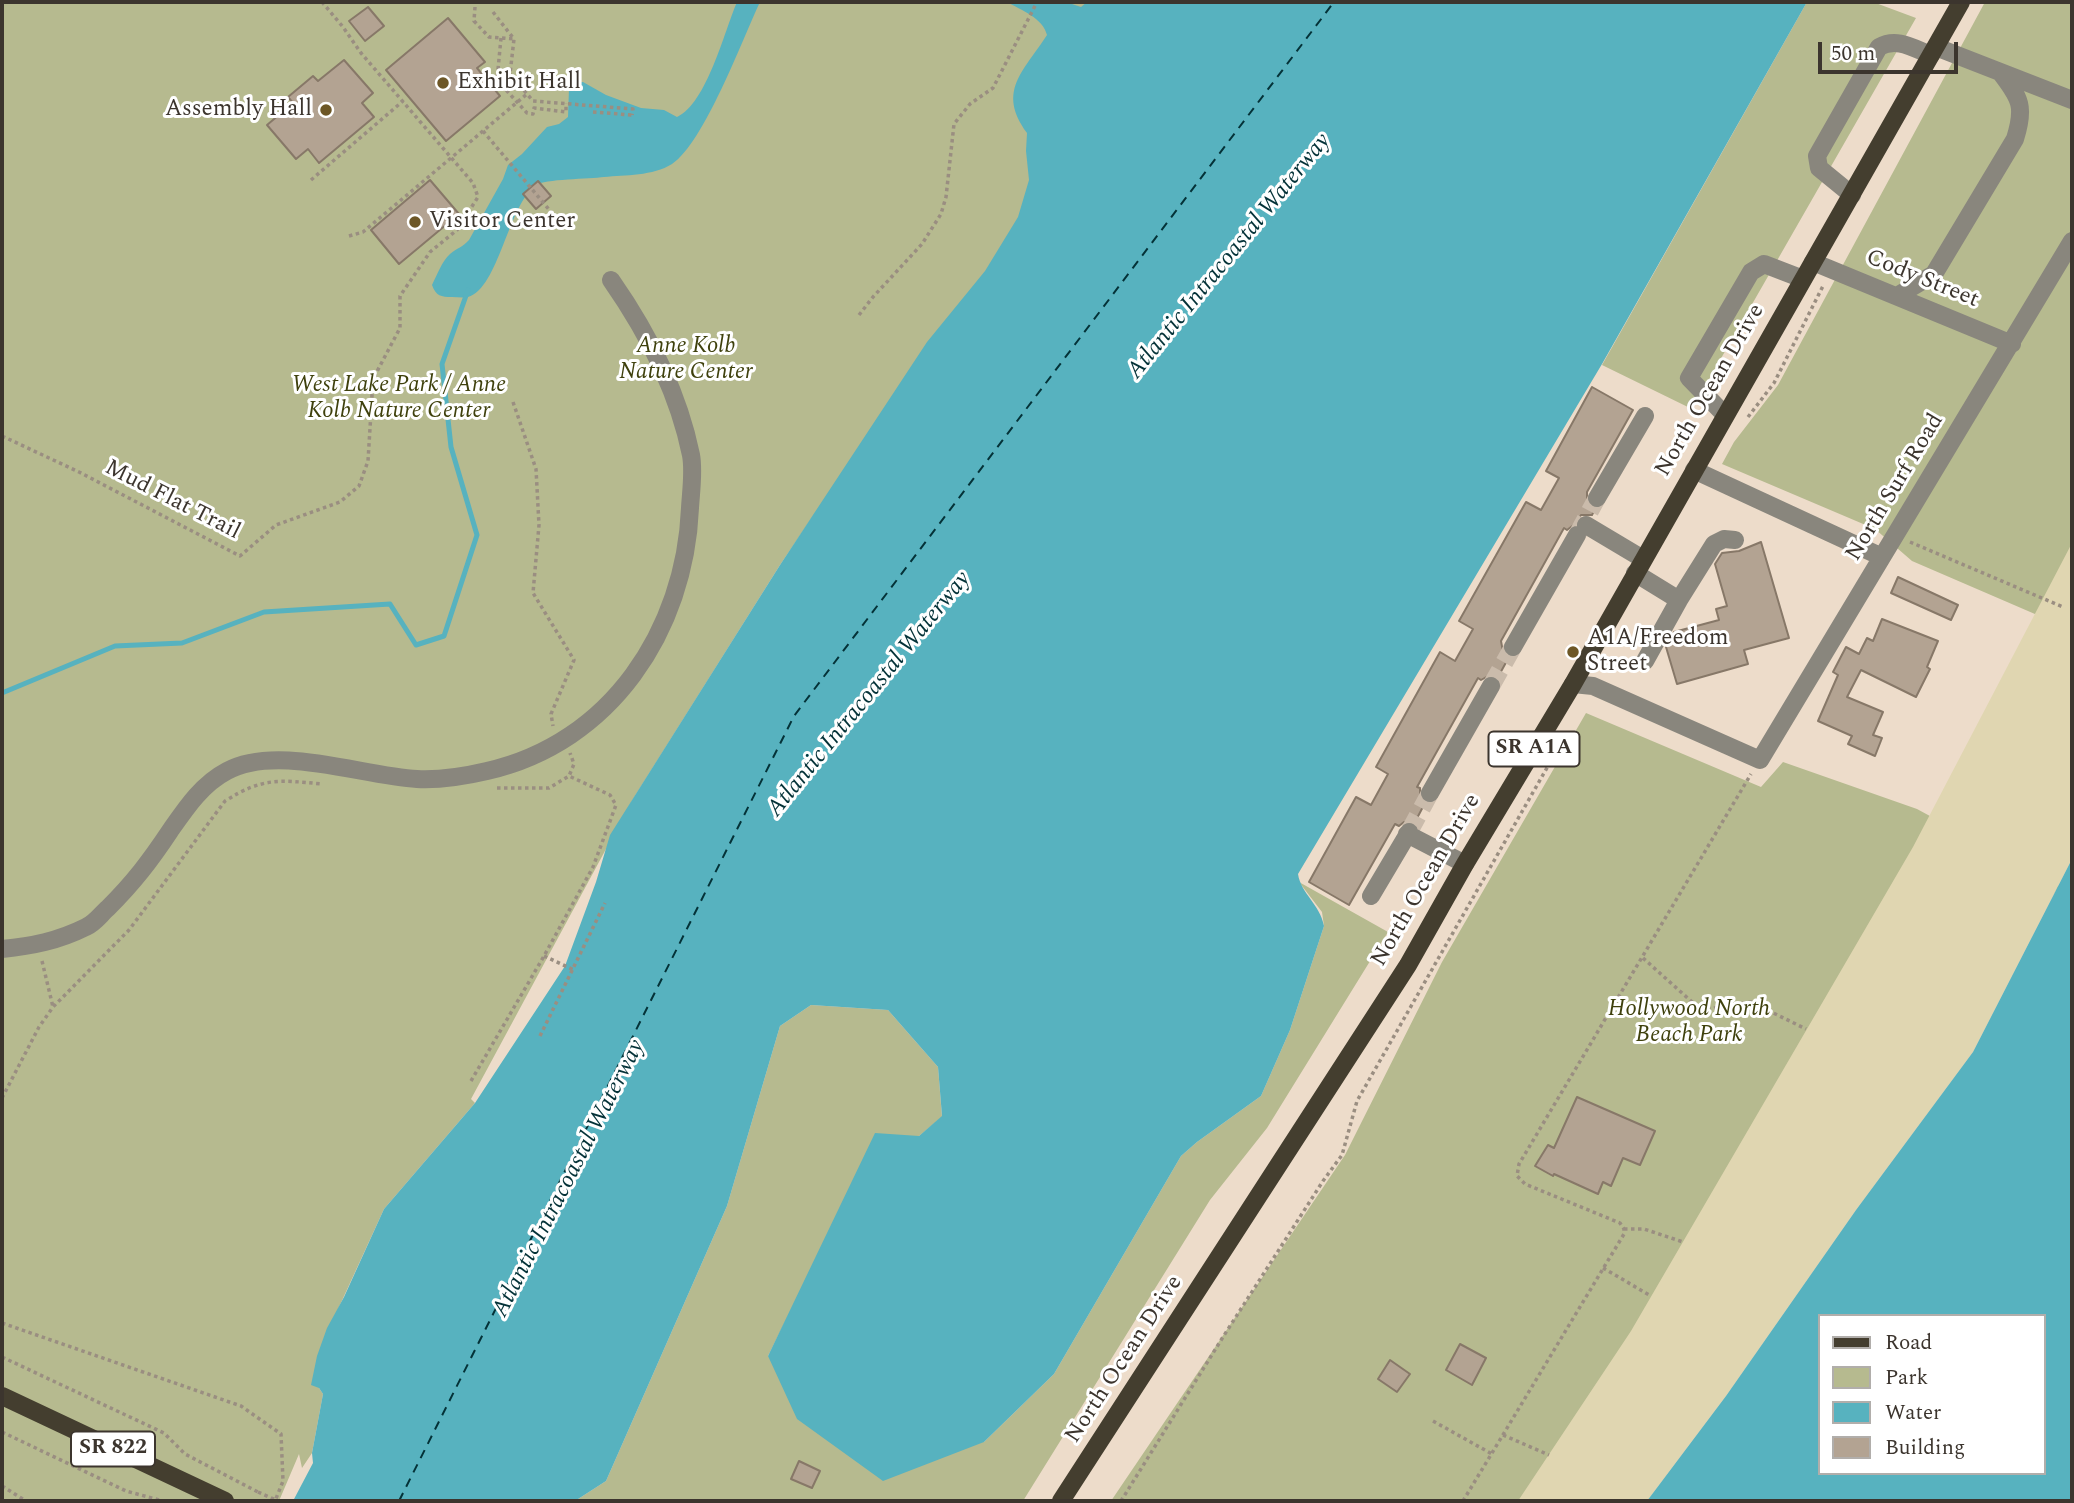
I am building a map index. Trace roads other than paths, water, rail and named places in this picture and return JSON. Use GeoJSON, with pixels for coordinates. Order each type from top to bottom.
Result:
{"type":"FeatureCollection","features":[{"type":"Feature","properties":{"kind":"main road","name":"North Ocean Drive"},"geometry":{"type":"LineString","coordinates":[[1061,1501],[1408,965],[1573,684],[1961,2]]}},
{"type":"Feature","properties":{"kind":"main road","name":"SR 822"},"geometry":{"type":"LineString","coordinates":[[2,1396],[225,1501]]}},
{"type":"Feature","properties":{"kind":"main road","name":"North Ocean Drive"},"geometry":{"type":"LineString","coordinates":[[1068,1501],[1077,1479]]}},
{"type":"Feature","properties":{"kind":"street"},"geometry":{"type":"LineString","coordinates":[[1852,195],[1819,168],[1817,156],[1879,47],[1888,42],[1934,51],[2000,72],[2072,100]]}},
{"type":"Feature","properties":{"kind":"street"},"geometry":{"type":"LineString","coordinates":[[1897,296],[1934,274],[2015,139],[2022,116],[2015,90],[2000,72]]}},
{"type":"Feature","properties":{"kind":"street","name":"North Surf Road"},"geometry":{"type":"LineString","coordinates":[[1573,684],[1593,685],[1760,760],[2072,242]]}},
{"type":"Feature","properties":{"kind":"street","name":"Cody Street"},"geometry":{"type":"LineString","coordinates":[[1813,262],[2012,344]]}},
{"type":"Feature","properties":{"kind":"street"},"geometry":{"type":"LineString","coordinates":[[1726,415],[1689,378],[1751,272],[1764,264],[1803,279]]}},
{"type":"Feature","properties":{"kind":"street"},"geometry":{"type":"LineString","coordinates":[[2,949],[39,946],[89,926],[139,877],[183,812],[203,788],[226,772],[252,762],[277,760],[418,779],[487,771],[524,760],[562,741],[622,691],[645,661],[677,587],[689,533],[691,457],[674,395],[653,348],[611,280]]}},
{"type":"Feature","properties":{"kind":"street"},"geometry":{"type":"LineString","coordinates":[[1597,498],[1645,416]]}},
{"type":"Feature","properties":{"kind":"street"},"geometry":{"type":"LineString","coordinates":[[1694,470],[1882,557]]}},
{"type":"Feature","properties":{"kind":"street"},"geometry":{"type":"LineString","coordinates":[[1513,647],[1582,530],[1639,566],[1679,600]]}},
{"type":"Feature","properties":{"kind":"street"},"geometry":{"type":"LineString","coordinates":[[1645,661],[1714,544],[1724,539],[1734,540]]}},
{"type":"Feature","properties":{"kind":"street"},"geometry":{"type":"LineString","coordinates":[[1430,793],[1491,685]]}},
{"type":"Feature","properties":{"kind":"street"},"geometry":{"type":"LineString","coordinates":[[1371,896],[1408,833],[1465,864]]}},
{"type":"Feature","properties":{"kind":"water"},"geometry":{"type":"Polygon","coordinates":[[[737,2],[760,2],[709,114],[684,153],[672,164],[648,173],[557,180],[536,185],[526,195],[496,263],[479,290],[468,297],[445,297],[437,294],[432,285],[442,264],[450,254],[469,240],[508,165],[547,127],[559,124],[568,117],[569,89],[574,83],[583,82],[606,95],[641,108],[664,110],[677,117],[688,109],[706,82],[737,2]]]}},
{"type":"Feature","properties":{"kind":"water","name":"Atlantic Intracoastal Waterway"},"geometry":{"type":"Polygon","coordinates":[[[1007,2],[1066,2],[1081,7],[1087,2],[1807,2],[1602,364],[1298,874],[1319,911],[1324,926],[1290,1030],[1261,1096],[1181,1156],[1054,1374],[984,1442],[883,1481],[797,1419],[768,1356],[875,1133],[919,1136],[942,1116],[938,1067],[888,1010],[811,1005],[780,1026],[727,1206],[606,1481],[575,1501],[293,1501],[313,1463],[312,1453],[323,1394],[319,1388],[311,1385],[317,1356],[327,1328],[384,1209],[475,1103],[565,966],[610,835],[780,565],[927,342],[985,271],[1018,217],[1029,180],[1027,133],[1018,118],[1014,93],[1022,71],[1047,35],[1036,19],[1007,2]]]}},
{"type":"Feature","properties":{"kind":"water"},"geometry":{"type":"Polygon","coordinates":[[[2072,859],[2072,1501],[1647,1501],[1726,1396],[1856,1210],[1973,1052],[2072,859]]]}},
{"type":"Feature","properties":{"kind":"waterway"},"geometry":{"type":"LineString","coordinates":[[2,693],[115,646],[182,643],[264,612],[390,604],[416,645],[444,636],[477,535],[451,447],[442,364],[468,290]]}},
{"type":"Feature","properties":{"kind":"tunnel"},"geometry":{"type":"LineString","coordinates":[[1577,535],[1597,498]]}},
{"type":"Feature","properties":{"kind":"tunnel"},"geometry":{"type":"LineString","coordinates":[[1491,686],[1513,647]]}},
{"type":"Feature","properties":{"kind":"tunnel"},"geometry":{"type":"LineString","coordinates":[[1409,832],[1430,793]]}},
{"type":"Feature","properties":{"kind":"place","name":"Exhibit Hall"},"geometry":{"type":"Point","coordinates":[443,83]}},
{"type":"Feature","properties":{"kind":"place","name":"Assembly Hall"},"geometry":{"type":"Point","coordinates":[326,110]}},
{"type":"Feature","properties":{"kind":"place","name":"Visitor Center"},"geometry":{"type":"Point","coordinates":[415,222]}},
{"type":"Feature","properties":{"kind":"place","name":"A1A/Freedom Street"},"geometry":{"type":"Point","coordinates":[1573,652]}},
{"type":"Feature","properties":{"kind":"park label","name":"Anne Kolb Nature Center"},"geometry":{"type":"Point","coordinates":[686,360]}},
{"type":"Feature","properties":{"kind":"park label","name":"West Lake Park / Anne Kolb Nature Center"},"geometry":{"type":"Point","coordinates":[399,399]}},
{"type":"Feature","properties":{"kind":"park label","name":"Hollywood North Beach Park"},"geometry":{"type":"Point","coordinates":[1689,1023]}}]}
